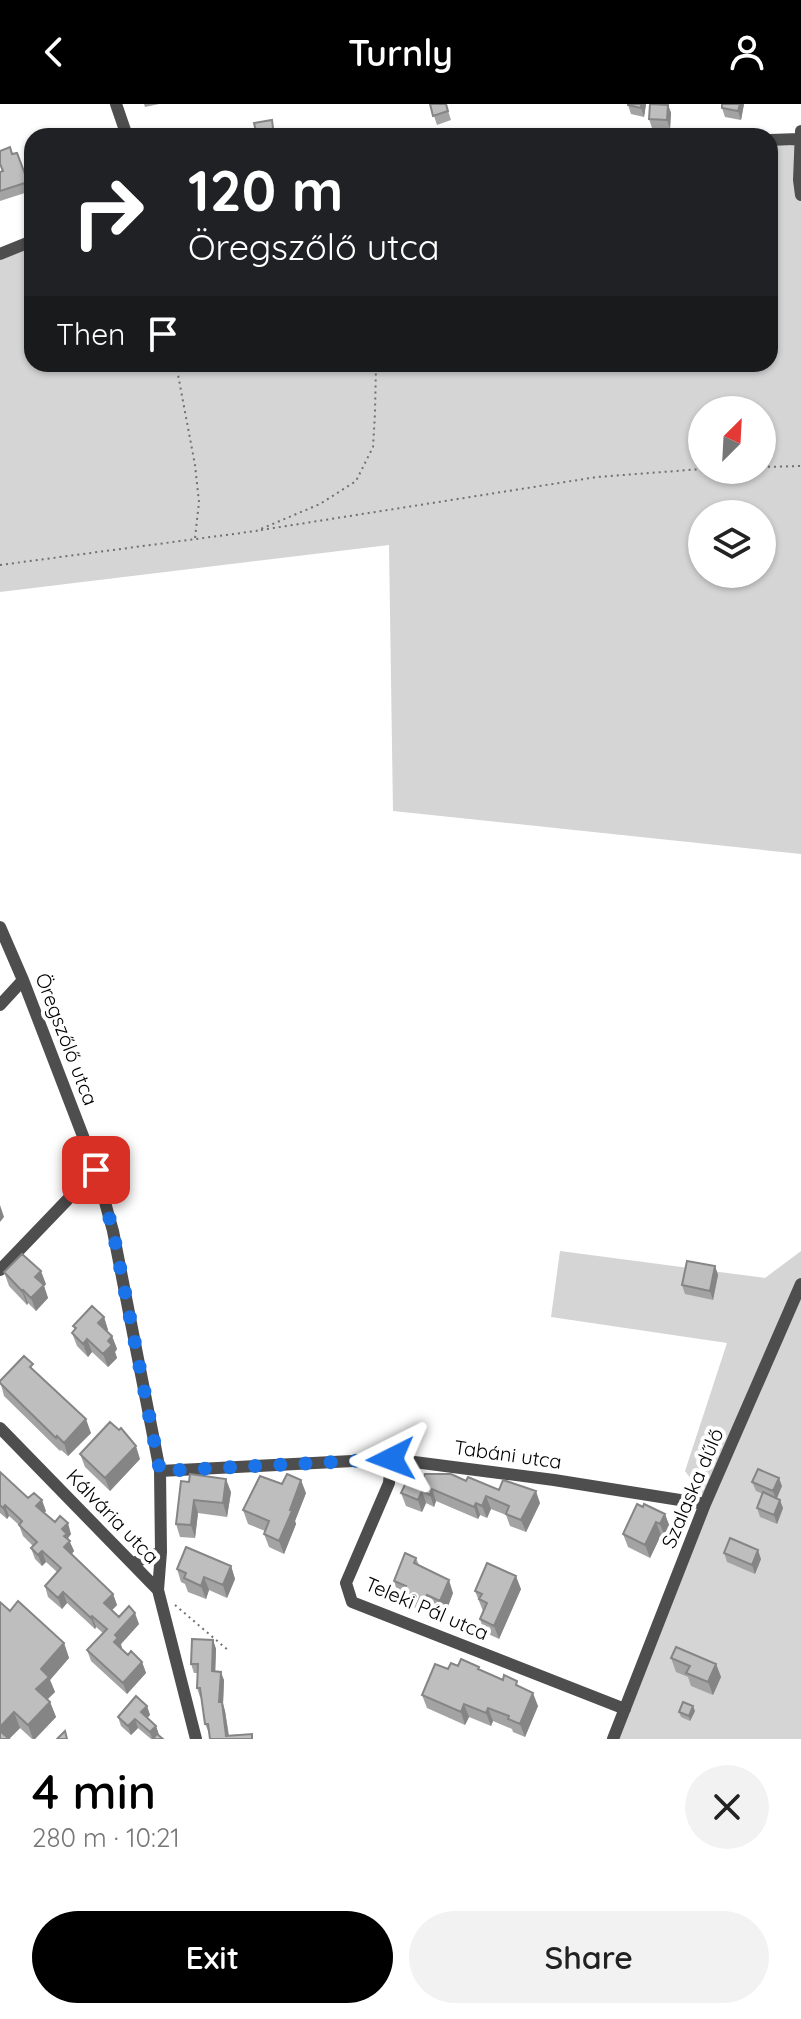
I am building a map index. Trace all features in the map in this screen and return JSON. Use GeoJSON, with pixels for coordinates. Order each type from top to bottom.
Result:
{"type":"FeatureCollection","features":[{"type":"Feature","properties":{"kind":"street"},"geometry":{"type":"LineString","coordinates":[[116,104],[124,128]]}},
{"type":"Feature","properties":{"kind":"street"},"geometry":{"type":"LineString","coordinates":[[778,139],[800,135],[801,195]]}},
{"type":"Feature","properties":{"kind":"street"},"geometry":{"type":"LineString","coordinates":[[0,254],[24,244]]}},
{"type":"Feature","properties":{"kind":"street","name":"Öregszőlő utca"},"geometry":{"type":"LineString","coordinates":[[0,927],[96,1170],[113,1231],[160,1471],[158,1590]]}},
{"type":"Feature","properties":{"kind":"street"},"geometry":{"type":"LineString","coordinates":[[0,1005],[23,980]]}},
{"type":"Feature","properties":{"kind":"street"},"geometry":{"type":"LineString","coordinates":[[0,1270],[96,1170]]}},
{"type":"Feature","properties":{"kind":"street","name":"Szalaska dűlő"},"geometry":{"type":"LineString","coordinates":[[613,1739],[705,1504],[801,1284]]}},
{"type":"Feature","properties":{"kind":"street","name":"Kálvária utca"},"geometry":{"type":"LineString","coordinates":[[0,1428],[158,1590],[196,1739]]}},
{"type":"Feature","properties":{"kind":"street","name":"Tabáni utca"},"geometry":{"type":"LineString","coordinates":[[160,1471],[391,1459],[705,1504]]}},
{"type":"Feature","properties":{"kind":"street","name":"Teleki Pál utca"},"geometry":{"type":"LineString","coordinates":[[391,1459],[389,1483],[346,1583],[352,1602],[625,1709]]}},
{"type":"Feature","properties":{"kind":"street"},"geometry":{"type":"LineString","coordinates":[[133,1563],[161,1552]]}},
{"type":"Feature","properties":{"kind":"path"},"geometry":{"type":"LineString","coordinates":[[178,372],[199,502],[195,539]]}},
{"type":"Feature","properties":{"kind":"path"},"geometry":{"type":"LineString","coordinates":[[256,531],[320,504],[356,481],[373,447],[376,372]]}},
{"type":"Feature","properties":{"kind":"path"},"geometry":{"type":"LineString","coordinates":[[776,467],[801,466]]}},
{"type":"Feature","properties":{"kind":"path"},"geometry":{"type":"LineString","coordinates":[[0,565],[256,531],[597,477],[688,470]]}},
{"type":"Feature","properties":{"kind":"path"},"geometry":{"type":"LineString","coordinates":[[158,1590],[229,1651]]}},
{"type":"Feature","properties":{"kind":"shaded area"},"geometry":{"type":"Polygon","coordinates":[[[791,136],[801,136],[801,854],[393,811],[389,545],[0,592],[0,257],[24,248],[24,372],[778,372],[778,146],[791,146],[791,136]]]}},
{"type":"Feature","properties":{"kind":"shaded area"},"geometry":{"type":"Polygon","coordinates":[[[560,1251],[765,1278],[801,1251],[801,1739],[607,1739],[705,1498],[685,1471],[727,1343],[551,1317],[560,1251]]]}},
{"type":"Feature","properties":{"kind":"building"},"geometry":{"type":"Polygon","coordinates":[[[430,104],[446,104],[448,111],[433,116],[430,104]]]}},
{"type":"Feature","properties":{"kind":"building"},"geometry":{"type":"Polygon","coordinates":[[[650,104],[668,105],[667,120],[649,119],[650,104]]]}},
{"type":"Feature","properties":{"kind":"building"},"geometry":{"type":"Polygon","coordinates":[[[722,104],[740,104],[738,111],[722,108],[722,104]]]}},
{"type":"Feature","properties":{"kind":"building"},"geometry":{"type":"Polygon","coordinates":[[[272,120],[273,128],[255,128],[254,123],[272,120]]]}},
{"type":"Feature","properties":{"kind":"building"},"geometry":{"type":"Polygon","coordinates":[[[10,147],[12,154],[17,153],[24,171],[24,183],[0,191],[0,172],[3,171],[0,151],[10,147]]]}},
{"type":"Feature","properties":{"kind":"building"},"geometry":{"type":"Polygon","coordinates":[[[22,1254],[41,1271],[35,1277],[44,1285],[31,1298],[4,1272],[22,1254]]]}},
{"type":"Feature","properties":{"kind":"building"},"geometry":{"type":"Polygon","coordinates":[[[687,1261],[715,1266],[710,1291],[682,1285],[687,1261]]]}},
{"type":"Feature","properties":{"kind":"building"},"geometry":{"type":"Polygon","coordinates":[[[92,1306],[104,1317],[98,1323],[112,1336],[108,1341],[112,1345],[103,1354],[87,1339],[83,1344],[72,1333],[76,1328],[73,1326],[92,1306]]]}},
{"type":"Feature","properties":{"kind":"building"},"geometry":{"type":"Polygon","coordinates":[[[24,1356],[33,1364],[30,1367],[86,1419],[64,1443],[0,1383],[24,1356]]]}},
{"type":"Feature","properties":{"kind":"building"},"geometry":{"type":"Polygon","coordinates":[[[110,1422],[119,1430],[121,1428],[136,1446],[105,1478],[80,1454],[110,1422]]]}},
{"type":"Feature","properties":{"kind":"building"},"geometry":{"type":"Polygon","coordinates":[[[758,1469],[779,1478],[773,1491],[752,1482],[758,1469]]]}},
{"type":"Feature","properties":{"kind":"building"},"geometry":{"type":"Polygon","coordinates":[[[0,1472],[28,1498],[34,1493],[42,1500],[36,1506],[55,1522],[60,1516],[68,1523],[62,1529],[70,1541],[64,1547],[113,1594],[104,1603],[119,1617],[129,1606],[135,1613],[115,1635],[118,1638],[114,1642],[128,1655],[131,1651],[142,1662],[123,1683],[87,1650],[107,1629],[63,1592],[58,1598],[45,1586],[61,1568],[42,1551],[38,1555],[31,1548],[37,1542],[19,1525],[22,1521],[5,1505],[3,1508],[0,1505],[0,1472]]]}},
{"type":"Feature","properties":{"kind":"building"},"geometry":{"type":"Polygon","coordinates":[[[190,1474],[226,1479],[223,1503],[194,1500],[191,1525],[176,1524],[181,1481],[189,1482],[190,1474]]]}},
{"type":"Feature","properties":{"kind":"building"},"geometry":{"type":"Polygon","coordinates":[[[287,1474],[301,1480],[279,1541],[264,1534],[269,1521],[243,1510],[260,1476],[282,1484],[287,1474]]]}},
{"type":"Feature","properties":{"kind":"building"},"geometry":{"type":"Polygon","coordinates":[[[425,1474],[451,1474],[466,1481],[468,1477],[499,1490],[503,1480],[536,1491],[521,1520],[506,1514],[509,1506],[486,1496],[482,1506],[476,1503],[474,1507],[432,1489],[430,1495],[422,1491],[418,1500],[401,1493],[408,1478],[421,1484],[425,1474]]]}},
{"type":"Feature","properties":{"kind":"building"},"geometry":{"type":"Polygon","coordinates":[[[763,1492],[780,1500],[774,1515],[757,1508],[763,1492]]]}},
{"type":"Feature","properties":{"kind":"building"},"geometry":{"type":"Polygon","coordinates":[[[637,1504],[665,1514],[660,1524],[656,1522],[645,1545],[623,1534],[637,1504]]]}},
{"type":"Feature","properties":{"kind":"building"},"geometry":{"type":"Polygon","coordinates":[[[730,1538],[758,1550],[752,1565],[724,1553],[730,1538]]]}},
{"type":"Feature","properties":{"kind":"building"},"geometry":{"type":"Polygon","coordinates":[[[186,1547],[231,1566],[223,1585],[204,1577],[201,1586],[184,1578],[186,1573],[177,1569],[186,1547]]]}},
{"type":"Feature","properties":{"kind":"building"},"geometry":{"type":"Polygon","coordinates":[[[405,1553],[416,1558],[414,1563],[449,1580],[440,1601],[427,1595],[425,1601],[403,1592],[406,1586],[394,1581],[405,1553]]]}},
{"type":"Feature","properties":{"kind":"building"},"geometry":{"type":"Polygon","coordinates":[[[487,1563],[516,1576],[494,1626],[480,1619],[487,1603],[479,1599],[482,1594],[475,1591],[487,1563]]]}},
{"type":"Feature","properties":{"kind":"building"},"geometry":{"type":"Polygon","coordinates":[[[18,1601],[64,1643],[41,1669],[49,1677],[36,1689],[50,1702],[28,1725],[14,1712],[0,1727],[0,1602],[10,1611],[18,1601]]]}},
{"type":"Feature","properties":{"kind":"building"},"geometry":{"type":"Polygon","coordinates":[[[192,1639],[213,1640],[212,1671],[221,1672],[219,1702],[222,1702],[226,1736],[252,1734],[252,1739],[210,1739],[200,1688],[197,1688],[198,1664],[191,1664],[192,1639]]]}},
{"type":"Feature","properties":{"kind":"building"},"geometry":{"type":"Polygon","coordinates":[[[676,1647],[716,1664],[708,1682],[686,1673],[690,1666],[671,1658],[676,1647]]]}},
{"type":"Feature","properties":{"kind":"building"},"geometry":{"type":"Polygon","coordinates":[[[461,1659],[503,1680],[504,1675],[517,1681],[516,1685],[533,1693],[520,1724],[488,1708],[486,1713],[464,1704],[461,1712],[422,1695],[435,1664],[448,1669],[451,1663],[458,1666],[461,1659]]]}},
{"type":"Feature","properties":{"kind":"building"},"geometry":{"type":"Polygon","coordinates":[[[136,1696],[147,1706],[141,1712],[156,1726],[150,1732],[135,1719],[128,1726],[118,1717],[136,1696]]]}},
{"type":"Feature","properties":{"kind":"building"},"geometry":{"type":"Polygon","coordinates":[[[683,1702],[693,1706],[689,1716],[679,1712],[683,1702]]]}},
{"type":"Feature","properties":{"kind":"route"},"geometry":{"type":"LineString","coordinates":[[96,1170],[113,1231],[160,1471],[391,1459]]}}]}
